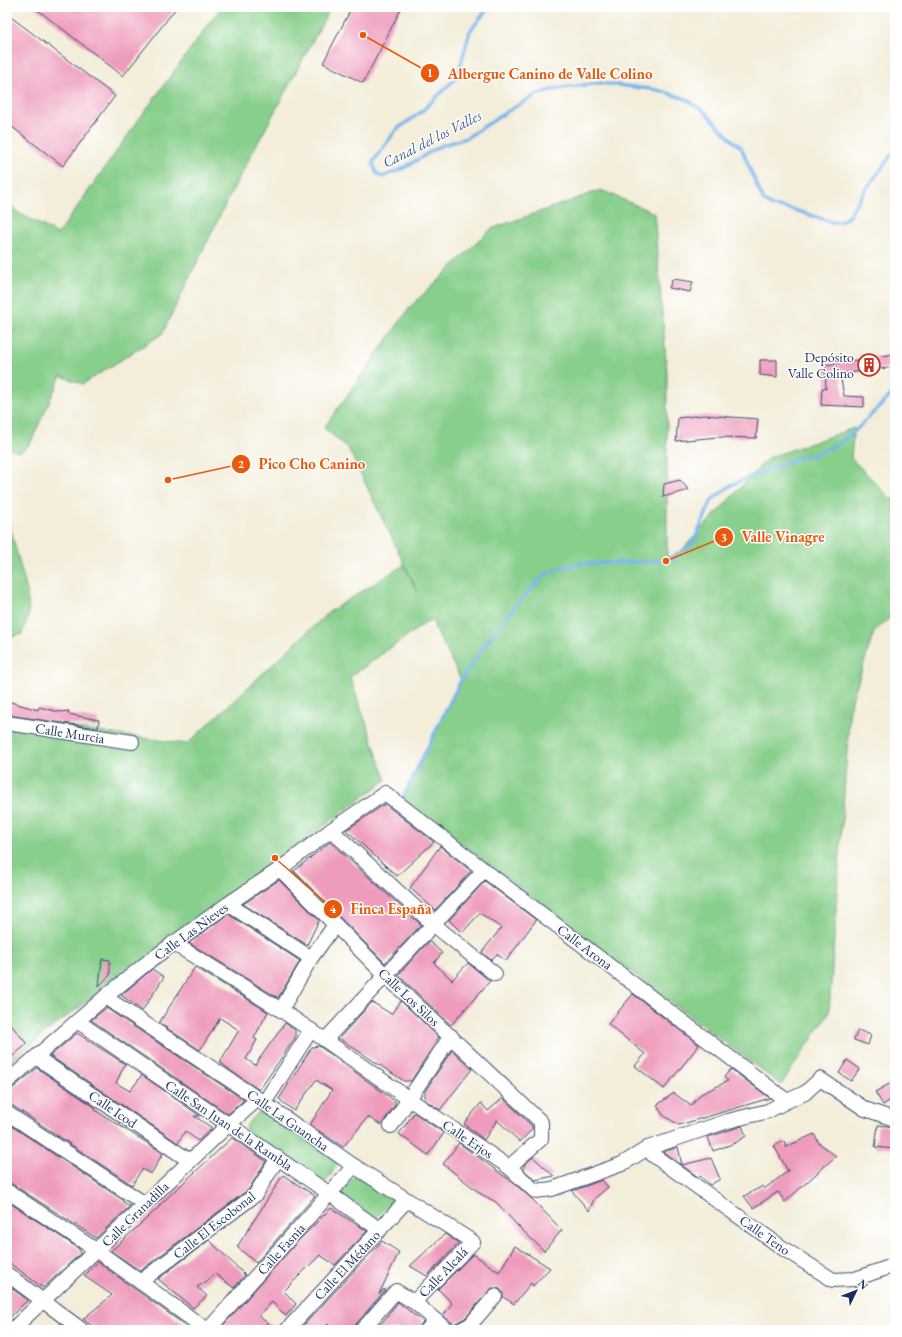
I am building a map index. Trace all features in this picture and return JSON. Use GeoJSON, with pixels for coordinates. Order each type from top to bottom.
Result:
{"type":"FeatureCollection","features":[{"type":"Feature","properties":{"kind":"street","name":"Calle Murcia"},"geometry":{"type":"LineString","coordinates":[[7,723],[132,742]]}},
{"type":"Feature","properties":{"kind":"street","name":"Calle Las Nieves"},"geometry":{"type":"LineString","coordinates":[[7,1082],[105,997],[148,962],[228,904],[280,869],[331,830],[384,793]]}},
{"type":"Feature","properties":{"kind":"street","name":"Calle Arona"},"geometry":{"type":"LineString","coordinates":[[384,793],[787,1101]]}},
{"type":"Feature","properties":{"kind":"street"},"geometry":{"type":"LineString","coordinates":[[331,830],[433,924],[495,974]]}},
{"type":"Feature","properties":{"kind":"street","name":"Calle Los Silos"},"geometry":{"type":"LineString","coordinates":[[280,869],[386,976],[541,1122],[541,1139],[509,1167]]}},
{"type":"Feature","properties":{"kind":"street"},"geometry":{"type":"LineString","coordinates":[[325,1040],[484,870]]}},
{"type":"Feature","properties":{"kind":"street"},"geometry":{"type":"LineString","coordinates":[[228,904],[311,958]]}},
{"type":"Feature","properties":{"kind":"street"},"geometry":{"type":"LineString","coordinates":[[281,1010],[311,958],[335,925]]}},
{"type":"Feature","properties":{"kind":"street","name":"Calle Erjos"},"geometry":{"type":"LineString","coordinates":[[173,943],[311,1030],[509,1167],[535,1191],[552,1189],[622,1164],[648,1148],[728,1121],[768,1111],[805,1093],[820,1079],[865,1109],[891,1118],[895,1117]]}},
{"type":"Feature","properties":{"kind":"street","name":"Calle La Guancha"},"geometry":{"type":"LineString","coordinates":[[105,997],[261,1101],[354,1166],[473,1242]]}},
{"type":"Feature","properties":{"kind":"street","name":"Calle San Juan de la Rambla"},"geometry":{"type":"LineString","coordinates":[[77,1021],[278,1158],[380,1230]]}},
{"type":"Feature","properties":{"kind":"street","name":"Calle Granadilla"},"geometry":{"type":"LineString","coordinates":[[12,1330],[228,1125],[261,1101],[311,1030]]}},
{"type":"Feature","properties":{"kind":"street"},"geometry":{"type":"LineString","coordinates":[[391,1126],[451,1036]]}},
{"type":"Feature","properties":{"kind":"street","name":"Calle Icod"},"geometry":{"type":"LineString","coordinates":[[36,1057],[190,1162]]}},
{"type":"Feature","properties":{"kind":"street"},"geometry":{"type":"LineString","coordinates":[[7,1113],[145,1204]]}},
{"type":"Feature","properties":{"kind":"street","name":"Calle Teno"},"geometry":{"type":"LineString","coordinates":[[648,1148],[653,1155],[777,1245],[833,1280],[855,1279],[895,1265]]}},
{"type":"Feature","properties":{"kind":"street","name":"Calle El Escobonal"},"geometry":{"type":"LineString","coordinates":[[140,1282],[255,1196],[278,1158]]}},
{"type":"Feature","properties":{"kind":"street","name":"Calle Fasnia"},"geometry":{"type":"LineString","coordinates":[[208,1330],[354,1166]]}},
{"type":"Feature","properties":{"kind":"street"},"geometry":{"type":"LineString","coordinates":[[7,1191],[96,1250],[208,1330]]}},
{"type":"Feature","properties":{"kind":"street","name":"Calle El Médano"},"geometry":{"type":"LineString","coordinates":[[287,1330],[407,1200]]}},
{"type":"Feature","properties":{"kind":"street","name":"Calle Alcalá"},"geometry":{"type":"LineString","coordinates":[[414,1302],[473,1242]]}},
{"type":"Feature","properties":{"kind":"street"},"geometry":{"type":"LineString","coordinates":[[7,1274],[82,1330]]}},
{"type":"Feature","properties":{"kind":"street","name":"Calle Alcalá"},"geometry":{"type":"LineString","coordinates":[[362,1330],[396,1291],[414,1302],[437,1327]]}},
{"type":"Feature","properties":{"kind":"street"},"geometry":{"type":"LineString","coordinates":[[460,1330],[470,1325],[495,1296]]}},
{"type":"Feature","properties":{"kind":"green space"},"geometry":{"type":"Polygon","coordinates":[[[221,7],[331,7],[233,189],[162,334],[83,384],[61,376],[30,444],[20,452],[7,448],[7,201],[19,213],[58,234],[221,7]]]}},
{"type":"Feature","properties":{"kind":"green space"},"geometry":{"type":"Polygon","coordinates":[[[601,190],[654,213],[667,372],[667,558],[681,551],[768,458],[854,428],[851,458],[893,501],[895,497],[895,613],[874,632],[850,706],[829,1013],[781,1085],[402,799],[461,680],[431,619],[350,677],[386,780],[43,1034],[7,1066],[7,719],[187,744],[329,612],[404,565],[418,592],[348,448],[324,428],[411,306],[491,229],[601,190]]]}},
{"type":"Feature","properties":{"kind":"green space"},"geometry":{"type":"Polygon","coordinates":[[[7,515],[27,591],[29,613],[22,634],[7,638],[7,515]]]}},
{"type":"Feature","properties":{"kind":"green space"},"geometry":{"type":"Polygon","coordinates":[[[264,1110],[340,1160],[324,1185],[245,1130],[253,1118],[264,1110]]]}},
{"type":"Feature","properties":{"kind":"green space"},"geometry":{"type":"Polygon","coordinates":[[[356,1175],[396,1198],[374,1220],[338,1193],[356,1175]]]}},
{"type":"Feature","properties":{"kind":"building"},"geometry":{"type":"Polygon","coordinates":[[[34,7],[177,7],[123,76],[34,7]]]}},
{"type":"Feature","properties":{"kind":"building"},"geometry":{"type":"Polygon","coordinates":[[[352,7],[402,7],[363,83],[323,63],[352,7]]]}},
{"type":"Feature","properties":{"kind":"building"},"geometry":{"type":"Polygon","coordinates":[[[7,14],[115,96],[63,166],[7,123],[7,14]]]}},
{"type":"Feature","properties":{"kind":"building"},"geometry":{"type":"Polygon","coordinates":[[[673,279],[693,282],[690,292],[669,288],[673,279]]]}},
{"type":"Feature","properties":{"kind":"building"},"geometry":{"type":"Polygon","coordinates":[[[895,354],[895,367],[840,374],[844,396],[864,397],[864,407],[821,405],[822,388],[826,389],[825,365],[895,354]]]}},
{"type":"Feature","properties":{"kind":"building"},"geometry":{"type":"Polygon","coordinates":[[[760,360],[777,360],[777,377],[760,375],[760,360]]]}},
{"type":"Feature","properties":{"kind":"building"},"geometry":{"type":"Polygon","coordinates":[[[704,415],[758,419],[756,438],[718,437],[676,441],[678,418],[704,415]]]}},
{"type":"Feature","properties":{"kind":"building"},"geometry":{"type":"Polygon","coordinates":[[[680,480],[689,490],[663,497],[664,484],[680,480]]]}},
{"type":"Feature","properties":{"kind":"building"},"geometry":{"type":"Polygon","coordinates":[[[7,701],[38,710],[39,707],[59,712],[69,711],[68,714],[99,720],[98,728],[7,715],[7,701]]]}},
{"type":"Feature","properties":{"kind":"building"},"geometry":{"type":"Polygon","coordinates":[[[385,804],[434,842],[397,876],[346,830],[385,804]]]}},
{"type":"Feature","properties":{"kind":"building"},"geometry":{"type":"Polygon","coordinates":[[[330,842],[421,925],[385,963],[294,871],[330,842]]]}},
{"type":"Feature","properties":{"kind":"building"},"geometry":{"type":"Polygon","coordinates":[[[440,846],[471,871],[435,910],[410,888],[440,846]]]}},
{"type":"Feature","properties":{"kind":"building"},"geometry":{"type":"Polygon","coordinates":[[[279,880],[319,920],[307,945],[243,904],[279,880]]]}},
{"type":"Feature","properties":{"kind":"building"},"geometry":{"type":"Polygon","coordinates":[[[485,881],[536,920],[506,961],[497,954],[491,960],[482,952],[501,928],[480,913],[462,933],[449,920],[485,881]]]}},
{"type":"Feature","properties":{"kind":"building"},"geometry":{"type":"Polygon","coordinates":[[[228,914],[300,961],[278,998],[189,943],[228,914]]]}},
{"type":"Feature","properties":{"kind":"building"},"geometry":{"type":"Polygon","coordinates":[[[429,941],[442,953],[434,963],[452,980],[468,963],[490,981],[451,1025],[398,975],[429,941]]]}},
{"type":"Feature","properties":{"kind":"building"},"geometry":{"type":"Polygon","coordinates":[[[102,959],[110,960],[110,975],[99,986],[102,959]]]}},
{"type":"Feature","properties":{"kind":"building"},"geometry":{"type":"Polygon","coordinates":[[[195,967],[268,1012],[254,1038],[257,1040],[246,1059],[255,1065],[285,1023],[295,1030],[295,1038],[260,1089],[231,1071],[220,1062],[239,1030],[220,1018],[200,1050],[159,1023],[195,967]]]}},
{"type":"Feature","properties":{"kind":"building"},"geometry":{"type":"Polygon","coordinates":[[[152,969],[164,977],[142,1011],[121,995],[152,969]]]}},
{"type":"Feature","properties":{"kind":"building"},"geometry":{"type":"Polygon","coordinates":[[[633,994],[699,1045],[664,1089],[635,1066],[645,1054],[608,1024],[633,994]]]}},
{"type":"Feature","properties":{"kind":"building"},"geometry":{"type":"Polygon","coordinates":[[[401,1001],[439,1037],[411,1081],[404,1081],[340,1039],[341,1036],[372,1002],[391,1014],[401,1001]]]}},
{"type":"Feature","properties":{"kind":"building"},"geometry":{"type":"Polygon","coordinates":[[[106,1008],[243,1099],[243,1101],[228,1114],[91,1020],[106,1008]]]}},
{"type":"Feature","properties":{"kind":"building"},"geometry":{"type":"Polygon","coordinates":[[[7,1020],[27,1044],[7,1061],[7,1020]]]}},
{"type":"Feature","properties":{"kind":"building"},"geometry":{"type":"Polygon","coordinates":[[[858,1030],[871,1035],[868,1045],[854,1040],[858,1030]]]}},
{"type":"Feature","properties":{"kind":"building"},"geometry":{"type":"Polygon","coordinates":[[[77,1033],[125,1064],[116,1083],[130,1091],[142,1075],[200,1116],[194,1116],[212,1128],[198,1141],[185,1131],[178,1143],[50,1056],[77,1033]]]}},
{"type":"Feature","properties":{"kind":"building"},"geometry":{"type":"Polygon","coordinates":[[[319,1046],[395,1101],[395,1105],[381,1125],[368,1117],[343,1147],[310,1125],[332,1090],[316,1080],[294,1111],[279,1099],[312,1047],[319,1046]]]}},
{"type":"Feature","properties":{"kind":"building"},"geometry":{"type":"Polygon","coordinates":[[[452,1050],[472,1069],[440,1110],[425,1100],[425,1091],[452,1050]]]}},
{"type":"Feature","properties":{"kind":"building"},"geometry":{"type":"Polygon","coordinates":[[[847,1060],[860,1069],[851,1081],[839,1073],[847,1060]]]}},
{"type":"Feature","properties":{"kind":"building"},"geometry":{"type":"Polygon","coordinates":[[[37,1068],[96,1108],[95,1110],[163,1153],[151,1174],[142,1169],[132,1185],[7,1102],[7,1093],[37,1068]]]}},
{"type":"Feature","properties":{"kind":"building"},"geometry":{"type":"Polygon","coordinates":[[[731,1069],[770,1098],[679,1125],[663,1115],[657,1105],[674,1093],[691,1106],[701,1094],[728,1081],[724,1077],[731,1069]]]}},
{"type":"Feature","properties":{"kind":"building"},"geometry":{"type":"Polygon","coordinates":[[[891,1083],[895,1090],[895,1097],[883,1105],[875,1092],[891,1083]]]}},
{"type":"Feature","properties":{"kind":"building"},"geometry":{"type":"Polygon","coordinates":[[[503,1098],[532,1126],[532,1129],[520,1142],[497,1120],[484,1140],[464,1124],[481,1103],[488,1111],[503,1098]]]}},
{"type":"Feature","properties":{"kind":"building"},"geometry":{"type":"Polygon","coordinates":[[[414,1113],[444,1133],[428,1155],[399,1134],[414,1113]]]}},
{"type":"Feature","properties":{"kind":"building"},"geometry":{"type":"Polygon","coordinates":[[[7,1123],[130,1206],[96,1238],[12,1184],[7,1183],[7,1123]]]}},
{"type":"Feature","properties":{"kind":"building"},"geometry":{"type":"Polygon","coordinates":[[[878,1125],[895,1127],[894,1149],[875,1147],[878,1125]]]}},
{"type":"Feature","properties":{"kind":"building"},"geometry":{"type":"Polygon","coordinates":[[[742,1126],[746,1136],[735,1143],[713,1151],[708,1137],[742,1126]]]}},
{"type":"Feature","properties":{"kind":"building"},"geometry":{"type":"Polygon","coordinates":[[[814,1134],[819,1143],[836,1156],[785,1202],[778,1192],[753,1208],[744,1196],[763,1186],[764,1189],[788,1171],[774,1146],[784,1141],[786,1147],[814,1134]]]}},
{"type":"Feature","properties":{"kind":"building"},"geometry":{"type":"Polygon","coordinates":[[[232,1138],[266,1161],[249,1189],[140,1271],[111,1251],[169,1196],[232,1138]]]}},
{"type":"Feature","properties":{"kind":"building"},"geometry":{"type":"Polygon","coordinates":[[[459,1143],[515,1184],[562,1230],[544,1251],[496,1202],[481,1194],[443,1164],[459,1143]]]}},
{"type":"Feature","properties":{"kind":"building"},"geometry":{"type":"Polygon","coordinates":[[[678,1147],[682,1165],[711,1158],[720,1179],[710,1185],[700,1176],[698,1177],[663,1152],[678,1147]]]}},
{"type":"Feature","properties":{"kind":"building"},"geometry":{"type":"Polygon","coordinates":[[[533,1157],[554,1176],[535,1180],[524,1170],[524,1165],[533,1157]]]}},
{"type":"Feature","properties":{"kind":"building"},"geometry":{"type":"Polygon","coordinates":[[[283,1175],[315,1196],[256,1263],[237,1247],[283,1175]]]}},
{"type":"Feature","properties":{"kind":"building"},"geometry":{"type":"Polygon","coordinates":[[[602,1180],[608,1187],[594,1199],[589,1211],[572,1191],[602,1180]]]}},
{"type":"Feature","properties":{"kind":"building"},"geometry":{"type":"Polygon","coordinates":[[[7,1201],[78,1248],[81,1253],[43,1288],[7,1261],[7,1201]]]}},
{"type":"Feature","properties":{"kind":"building"},"geometry":{"type":"Polygon","coordinates":[[[331,1208],[367,1231],[335,1265],[320,1255],[284,1291],[296,1304],[286,1316],[272,1302],[259,1316],[276,1330],[219,1330],[297,1242],[331,1208]]]}},
{"type":"Feature","properties":{"kind":"building"},"geometry":{"type":"Polygon","coordinates":[[[445,1234],[459,1243],[427,1276],[410,1266],[445,1234]]]}},
{"type":"Feature","properties":{"kind":"building"},"geometry":{"type":"Polygon","coordinates":[[[209,1240],[245,1275],[234,1288],[215,1274],[197,1287],[207,1296],[193,1308],[158,1279],[209,1240]]]}},
{"type":"Feature","properties":{"kind":"building"},"geometry":{"type":"Polygon","coordinates":[[[382,1241],[399,1252],[379,1294],[384,1289],[385,1290],[351,1330],[333,1330],[328,1324],[322,1330],[299,1330],[382,1241]]]}},
{"type":"Feature","properties":{"kind":"building"},"geometry":{"type":"Polygon","coordinates":[[[515,1246],[550,1268],[533,1286],[531,1283],[514,1304],[503,1297],[503,1293],[500,1289],[492,1288],[465,1318],[454,1324],[443,1316],[452,1303],[438,1289],[473,1254],[499,1272],[515,1246]]]}},
{"type":"Feature","properties":{"kind":"building"},"geometry":{"type":"Polygon","coordinates":[[[98,1262],[192,1330],[98,1330],[83,1319],[112,1295],[84,1276],[98,1262]]]}},
{"type":"Feature","properties":{"kind":"building"},"geometry":{"type":"Polygon","coordinates":[[[7,1285],[28,1300],[7,1320],[7,1285]]]}},
{"type":"Feature","properties":{"kind":"building"},"geometry":{"type":"Polygon","coordinates":[[[398,1302],[423,1322],[419,1327],[419,1330],[376,1330],[398,1302]]]}},
{"type":"Feature","properties":{"kind":"waterway","name":"Canal del los Valles"},"geometry":{"type":"LineString","coordinates":[[489,7],[470,31],[457,77],[421,112],[396,130],[373,162],[376,173],[382,177],[404,168],[440,146],[466,138],[538,94],[555,89],[600,83],[658,90],[686,99],[704,111],[733,141],[741,147],[763,200],[772,206],[791,209],[832,222],[840,222],[848,217],[864,192],[895,150]]}},
{"type":"Feature","properties":{"kind":"waterway"},"geometry":{"type":"LineString","coordinates":[[402,799],[461,680],[491,636],[525,595],[545,575],[556,569],[577,564],[666,561],[675,558],[690,546],[695,539],[712,500],[731,485],[801,457],[816,454],[837,445],[855,431],[895,391]]}},
{"type":"Feature","properties":{"kind":"place","name":"Albergue Canino de Valle Colino"},"geometry":{"type":"Point","coordinates":[363,35]}},
{"type":"Feature","properties":{"kind":"place","name":"Depósito Valle Colino"},"geometry":{"type":"Point","coordinates":[869,365]}},
{"type":"Feature","properties":{"kind":"place","name":"Pico Cho Canino"},"geometry":{"type":"Point","coordinates":[168,480]}},
{"type":"Feature","properties":{"kind":"place","name":"Valle Vinagre"},"geometry":{"type":"Point","coordinates":[666,561]}},
{"type":"Feature","properties":{"kind":"place","name":"Finca España"},"geometry":{"type":"Point","coordinates":[275,858]}}]}
